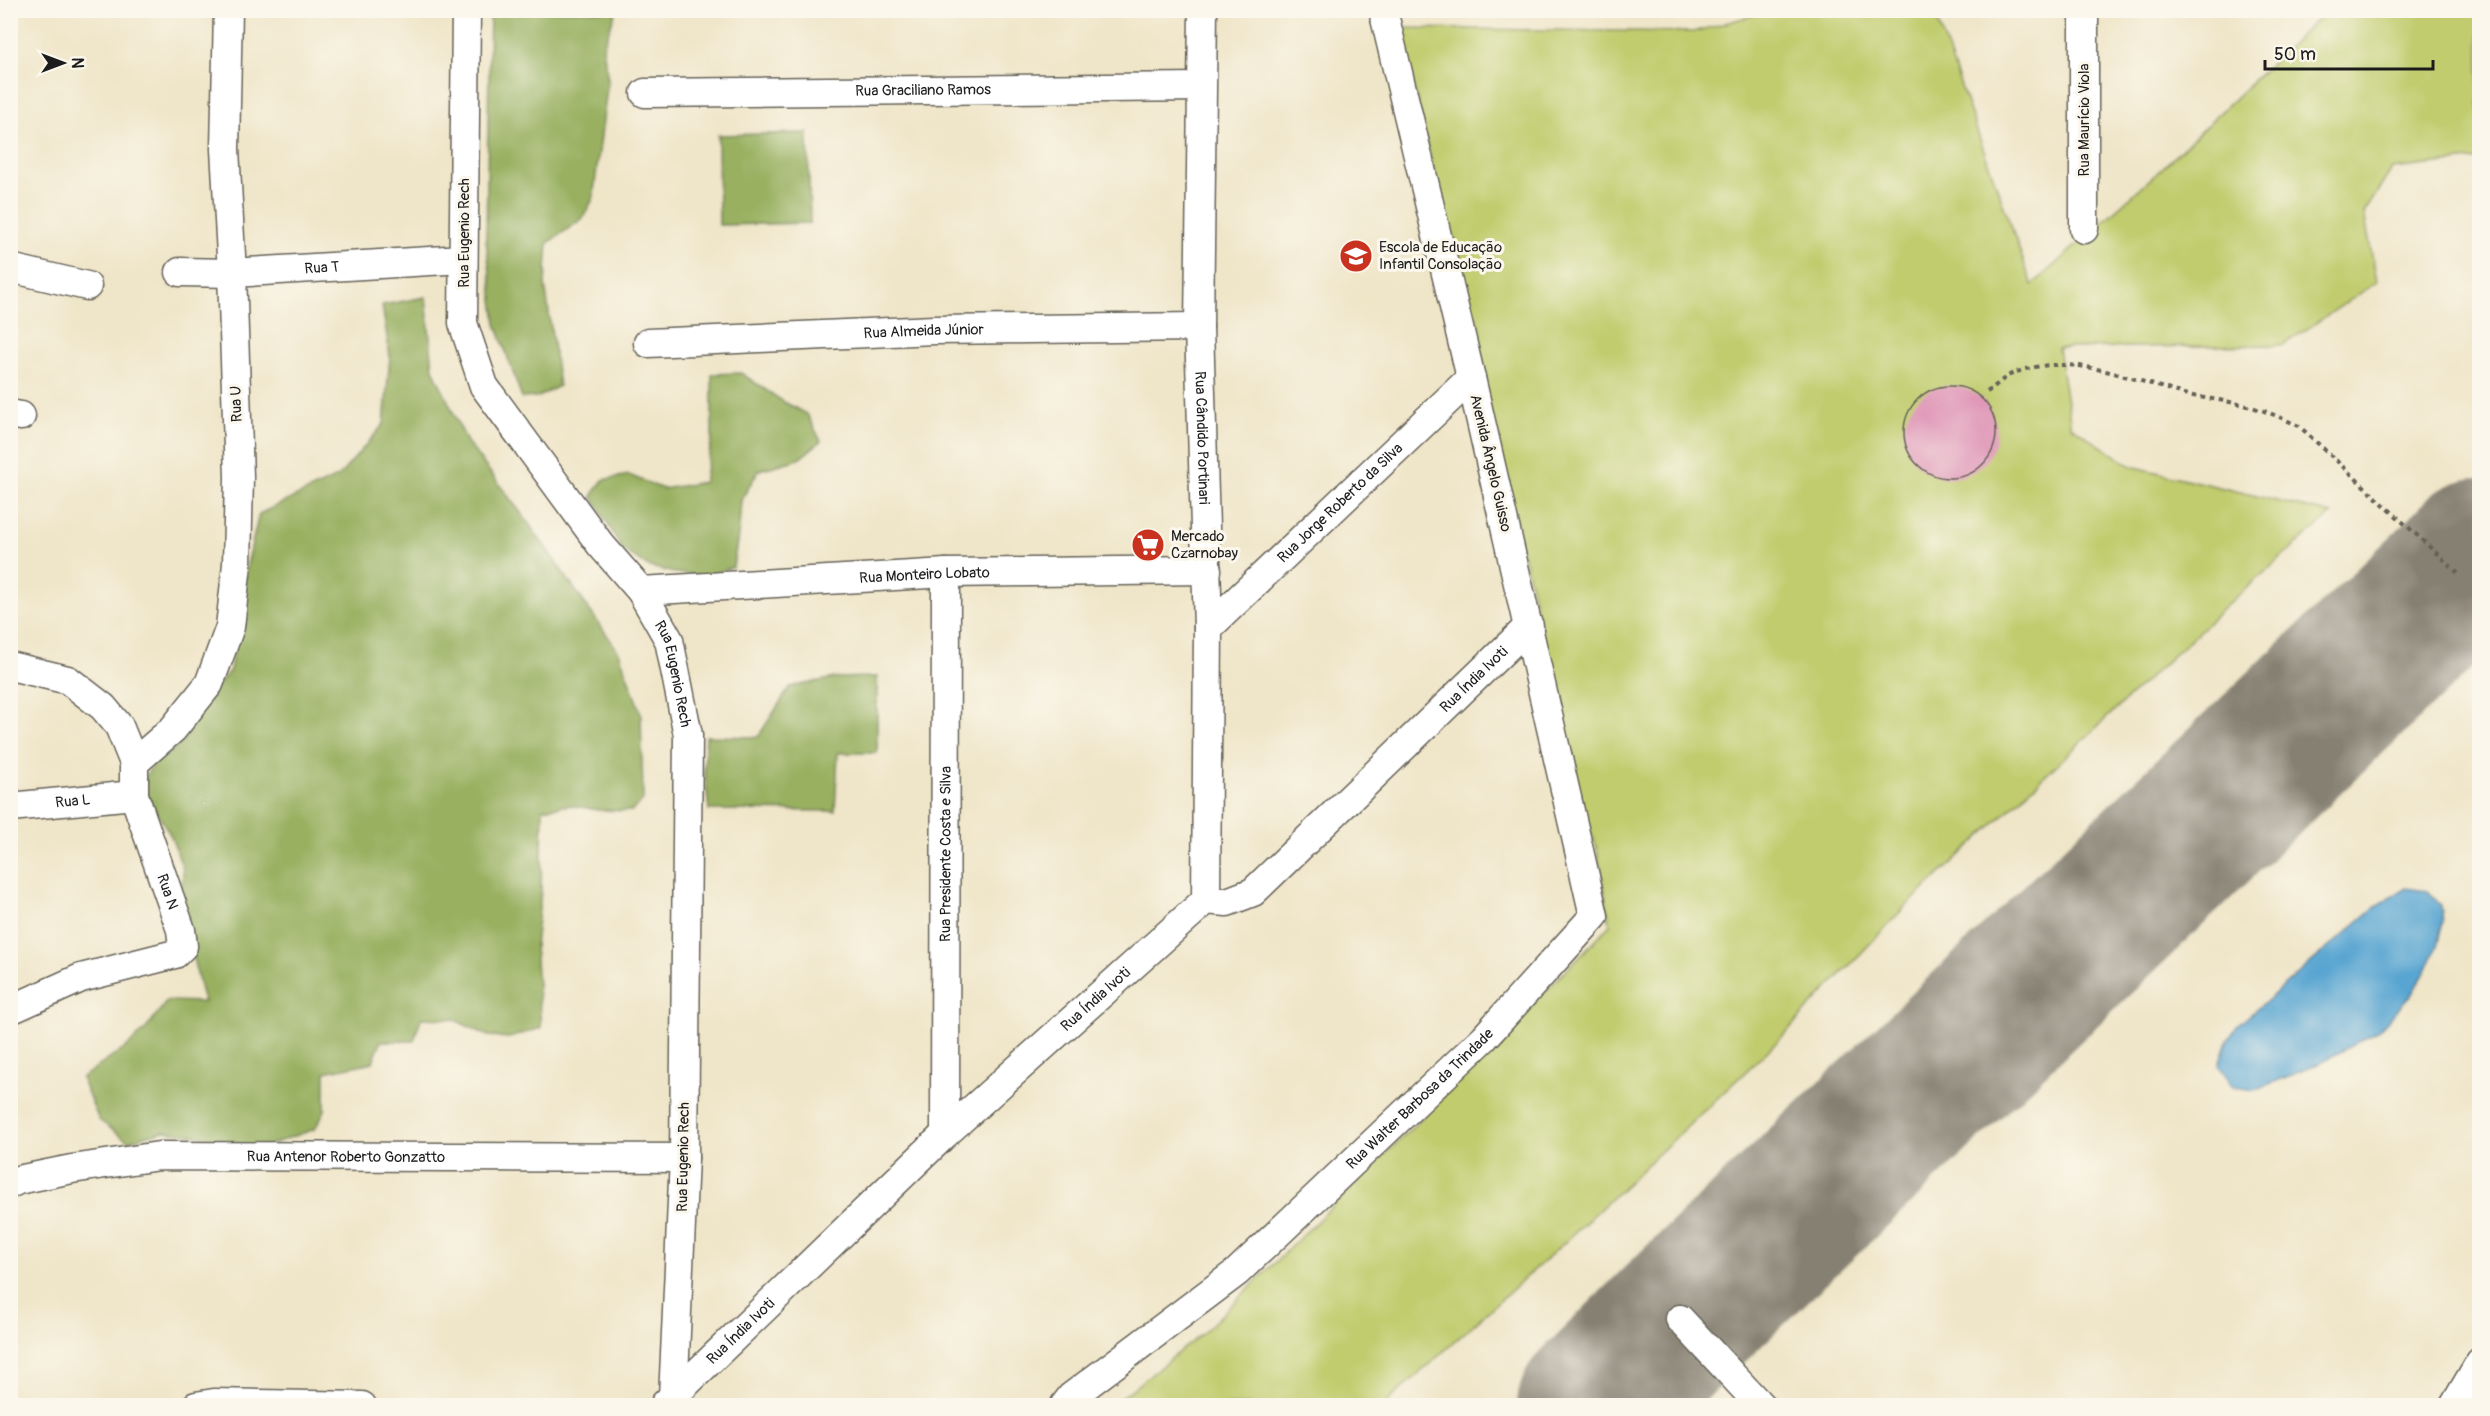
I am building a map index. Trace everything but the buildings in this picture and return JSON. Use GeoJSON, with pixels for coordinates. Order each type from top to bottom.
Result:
{"type":"FeatureCollection","features":[{"type":"Feature","properties":{"kind":"street","name":"Rua U"},"geometry":{"type":"LineString","coordinates":[[134,763],[173,729],[209,684],[230,627],[237,564],[238,477],[232,273],[225,149],[228,10]]}},
{"type":"Feature","properties":{"kind":"street","name":"Rua Eugenio Rech"},"geometry":{"type":"LineString","coordinates":[[466,10],[463,323],[484,386],[600,544],[641,591],[669,640],[688,735],[684,1158],[672,1403]]}},
{"type":"Feature","properties":{"kind":"street","name":"Rua Cândido Portinari"},"geometry":{"type":"LineString","coordinates":[[1203,10],[1199,327],[1208,628],[1206,900]]}},
{"type":"Feature","properties":{"kind":"street","name":"Avenida Ângelo Guisso"},"geometry":{"type":"LineString","coordinates":[[1383,10],[1529,626],[1594,916]]}},
{"type":"Feature","properties":{"kind":"street","name":"Rua Maurício Viola"},"geometry":{"type":"LineString","coordinates":[[2084,10],[2084,229]]}},
{"type":"Feature","properties":{"kind":"street","name":"Rua Graciliano Ramos"},"geometry":{"type":"LineString","coordinates":[[645,93],[1201,87]]}},
{"type":"Feature","properties":{"kind":"street","name":"Rua T"},"geometry":{"type":"LineString","coordinates":[[180,272],[232,273],[463,259]]}},
{"type":"Feature","properties":{"kind":"street"},"geometry":{"type":"LineString","coordinates":[[10,268],[87,286]]}},
{"type":"Feature","properties":{"kind":"street","name":"Rua Almeida Júnior"},"geometry":{"type":"LineString","coordinates":[[648,343],[934,330],[1199,327]]}},
{"type":"Feature","properties":{"kind":"street","name":"Rua Jorge Roberto da Silva"},"geometry":{"type":"LineString","coordinates":[[1208,628],[1471,378]]}},
{"type":"Feature","properties":{"kind":"street","name":"Rua Monteiro Lobato"},"geometry":{"type":"LineString","coordinates":[[641,591],[946,573],[1207,570]]}},
{"type":"Feature","properties":{"kind":"street","name":"Rua Presidente Costa e Silva"},"geometry":{"type":"LineString","coordinates":[[945,1134],[946,573]]}},
{"type":"Feature","properties":{"kind":"street","name":"Rua Índia Ivoti"},"geometry":{"type":"LineString","coordinates":[[672,1403],[945,1134],[1206,900],[1227,902],[1252,892],[1529,626]]}},
{"type":"Feature","properties":{"kind":"street","name":"Rua N"},"geometry":{"type":"LineString","coordinates":[[10,666],[68,681],[111,715],[126,738],[134,763],[134,795],[181,930],[183,946],[175,954],[81,978],[10,1010]]}},
{"type":"Feature","properties":{"kind":"street","name":"Rua L"},"geometry":{"type":"LineString","coordinates":[[10,807],[134,795]]}},
{"type":"Feature","properties":{"kind":"street","name":"Rua Walter Barbosa da Trindade"},"geometry":{"type":"LineString","coordinates":[[1064,1406],[1071,1397],[1237,1272],[1484,1038],[1594,916]]}},
{"type":"Feature","properties":{"kind":"street","name":"Rua Antenor Roberto Gonzatto"},"geometry":{"type":"LineString","coordinates":[[13,1178],[159,1156],[684,1158]]}},
{"type":"Feature","properties":{"kind":"street"},"geometry":{"type":"LineString","coordinates":[[1680,1319],[1761,1406]]}},
{"type":"Feature","properties":{"kind":"street"},"geometry":{"type":"LineString","coordinates":[[2454,1406],[2480,1362]]}},
{"type":"Feature","properties":{"kind":"street"},"geometry":{"type":"LineString","coordinates":[[208,1405],[362,1406]]}},
{"type":"Feature","properties":{"kind":"path"},"geometry":{"type":"LineString","coordinates":[[1987,392],[2012,374],[2037,367],[2078,366],[2104,369],[2186,394],[2269,412],[2299,426],[2460,575]]}},
{"type":"Feature","properties":{"kind":"green space"},"geometry":{"type":"Polygon","coordinates":[[[490,11],[616,11],[603,47],[608,80],[593,199],[582,219],[548,243],[545,284],[559,386],[538,397],[522,398],[496,324],[486,239],[490,11]]]}},
{"type":"Feature","properties":{"kind":"green space"},"geometry":{"type":"Polygon","coordinates":[[[1768,11],[1934,11],[2032,285],[2157,173],[2326,11],[2479,11],[2479,159],[2392,169],[2364,213],[2377,282],[2283,345],[2058,348],[2071,426],[2131,466],[2332,514],[2228,604],[1902,910],[1778,1041],[1563,1244],[1384,1405],[1111,1406],[1203,1333],[1409,1131],[1610,925],[1597,849],[1584,814],[1400,28],[1694,32],[1768,11]]]}},
{"type":"Feature","properties":{"kind":"green space"},"geometry":{"type":"Polygon","coordinates":[[[808,133],[810,223],[719,225],[718,135],[808,133]]]}},
{"type":"Feature","properties":{"kind":"green space"},"geometry":{"type":"Polygon","coordinates":[[[426,297],[433,369],[467,442],[524,517],[619,652],[641,714],[643,800],[632,811],[598,810],[569,805],[543,809],[541,891],[535,946],[541,1028],[509,1038],[488,1036],[453,1019],[421,1018],[414,1041],[381,1041],[373,1062],[325,1072],[325,1110],[315,1129],[258,1149],[217,1149],[202,1136],[164,1131],[128,1141],[99,1120],[81,1078],[124,1049],[145,1030],[167,1001],[204,1002],[181,910],[183,869],[171,836],[148,798],[145,778],[156,758],[169,753],[182,743],[211,694],[230,670],[247,565],[259,514],[339,476],[384,424],[390,356],[382,305],[426,297]]]}},
{"type":"Feature","properties":{"kind":"green space"},"geometry":{"type":"Polygon","coordinates":[[[741,373],[784,402],[807,414],[821,441],[799,459],[759,470],[741,500],[733,567],[707,576],[675,573],[647,566],[622,549],[592,496],[603,480],[629,475],[663,489],[704,482],[712,438],[712,374],[741,373]]]}},
{"type":"Feature","properties":{"kind":"green space"},"geometry":{"type":"Polygon","coordinates":[[[877,677],[877,753],[838,753],[835,811],[709,810],[704,770],[706,736],[758,737],[790,687],[835,678],[877,677]]]}},
{"type":"Feature","properties":{"kind":"water"},"geometry":{"type":"Polygon","coordinates":[[[2406,888],[2427,891],[2441,905],[2443,921],[2437,946],[2412,994],[2378,1031],[2314,1066],[2255,1090],[2233,1087],[2219,1065],[2226,1043],[2237,1026],[2374,908],[2406,888]]]}},
{"type":"Feature","properties":{"kind":"taxiway"},"geometry":{"type":"LineString","coordinates":[[1614,1406],[1630,1369]]}},
{"type":"Feature","properties":{"kind":"runway"},"geometry":{"type":"LineString","coordinates":[[1593,1406],[1680,1319],[2480,554]]}},
{"type":"Feature","properties":{"kind":"place","name":"Escola de Educação Infantil Consolação"},"geometry":{"type":"Point","coordinates":[1356,256]}},
{"type":"Feature","properties":{"kind":"place","name":"Mercado Czarnobay"},"geometry":{"type":"Point","coordinates":[1148,545]}}]}
